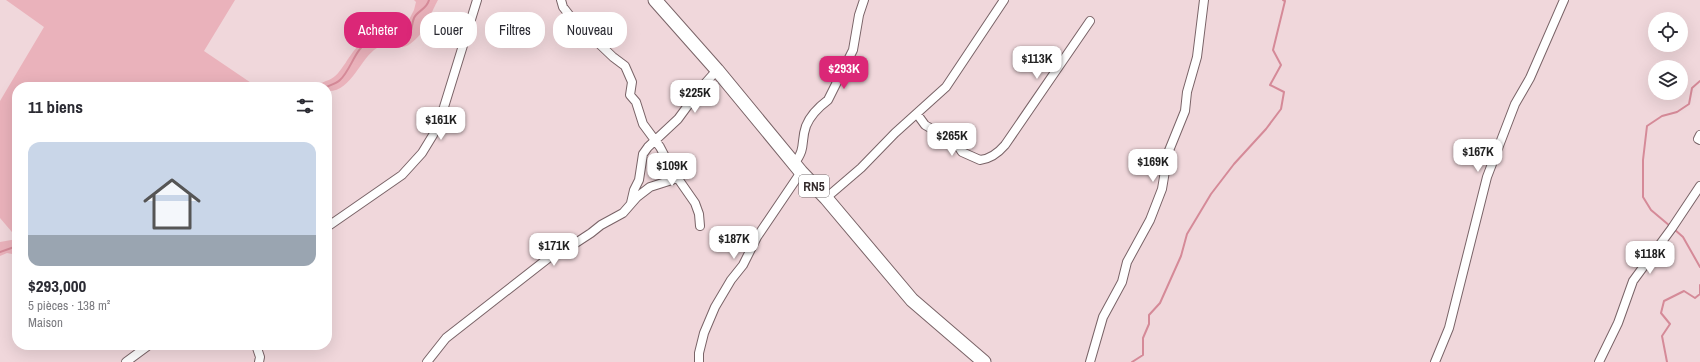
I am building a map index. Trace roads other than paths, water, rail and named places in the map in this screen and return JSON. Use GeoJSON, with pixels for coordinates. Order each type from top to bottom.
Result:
{"type":"FeatureCollection","features":[{"type":"Feature","properties":{"kind":"highway","name":"RN5"},"geometry":{"type":"LineString","coordinates":[[655,0],[717,70],[798,168],[826,198],[912,300],[984,362]]}},
{"type":"Feature","properties":{"kind":"street"},"geometry":{"type":"LineString","coordinates":[[332,224],[402,175],[422,153],[433,135],[444,107],[477,0]]}},
{"type":"Feature","properties":{"kind":"street"},"geometry":{"type":"LineString","coordinates":[[561,0],[563,7],[570,16],[613,57],[625,66],[632,82],[630,94],[636,102],[643,124],[695,203],[699,214],[700,226]]}},
{"type":"Feature","properties":{"kind":"street"},"geometry":{"type":"LineString","coordinates":[[699,362],[699,353],[704,333],[714,307],[731,280],[744,265],[757,237],[798,168],[807,124],[821,106],[828,100],[836,82],[845,69],[853,50],[859,15],[864,0]]}},
{"type":"Feature","properties":{"kind":"street"},"geometry":{"type":"LineString","coordinates":[[826,198],[861,168],[895,133],[946,87],[1004,0]]}},
{"type":"Feature","properties":{"kind":"street"},"geometry":{"type":"LineString","coordinates":[[1090,362],[1103,317],[1122,282],[1127,262],[1150,220],[1158,199],[1165,176],[1168,153],[1185,111],[1187,92],[1197,57],[1204,0]]}},
{"type":"Feature","properties":{"kind":"street"},"geometry":{"type":"LineString","coordinates":[[1434,362],[1449,328],[1487,176],[1515,104],[1530,78],[1564,0]]}},
{"type":"Feature","properties":{"kind":"street"},"geometry":{"type":"LineString","coordinates":[[917,114],[925,125],[951,139],[956,143],[959,150],[970,156],[980,160],[994,154],[1005,144],[1090,21]]}},
{"type":"Feature","properties":{"kind":"street"},"geometry":{"type":"LineString","coordinates":[[631,203],[634,190],[640,180],[643,154],[648,147],[678,119],[700,89],[717,70]]}},
{"type":"Feature","properties":{"kind":"street"},"geometry":{"type":"LineString","coordinates":[[1700,135],[1698,139],[1700,140]]}},
{"type":"Feature","properties":{"kind":"street"},"geometry":{"type":"LineString","coordinates":[[427,362],[446,338],[551,256],[562,252],[601,225],[623,213],[631,203],[650,187],[672,180],[676,176]]}},
{"type":"Feature","properties":{"kind":"street"},"geometry":{"type":"LineString","coordinates":[[1599,362],[1618,323],[1633,281],[1672,228],[1700,186]]}},
{"type":"Feature","properties":{"kind":"street"},"geometry":{"type":"LineString","coordinates":[[126,362],[142,350]]}},
{"type":"Feature","properties":{"kind":"street"},"geometry":{"type":"LineString","coordinates":[[258,350],[260,357],[259,362]]}},
{"type":"Feature","properties":{"kind":"waterway"},"geometry":{"type":"LineString","coordinates":[[332,85],[340,80],[348,70],[358,52],[366,43],[376,39],[399,42],[407,38],[411,31],[414,18],[426,6],[429,0]]}},
{"type":"Feature","properties":{"kind":"waterway"},"geometry":{"type":"LineString","coordinates":[[1132,362],[1143,355],[1143,338],[1149,324],[1149,315],[1160,303],[1181,256],[1187,234],[1211,194],[1234,164],[1266,129],[1281,109],[1284,92],[1270,85],[1281,65],[1273,50],[1285,1],[1283,0]]}},
{"type":"Feature","properties":{"kind":"waterway"},"geometry":{"type":"LineString","coordinates":[[1670,226],[1651,210],[1643,197],[1643,160],[1647,126],[1662,116],[1677,112],[1689,104],[1692,88],[1700,81]]}},
{"type":"Feature","properties":{"kind":"waterway"},"geometry":{"type":"LineString","coordinates":[[1674,229],[1683,237],[1700,267]]}},
{"type":"Feature","properties":{"kind":"waterway"},"geometry":{"type":"LineString","coordinates":[[0,252],[12,248]]}},
{"type":"Feature","properties":{"kind":"waterway"},"geometry":{"type":"LineString","coordinates":[[1667,362],[1662,336],[1670,324],[1661,313],[1664,301],[1684,291],[1695,298],[1700,294],[1700,285]]}}]}
